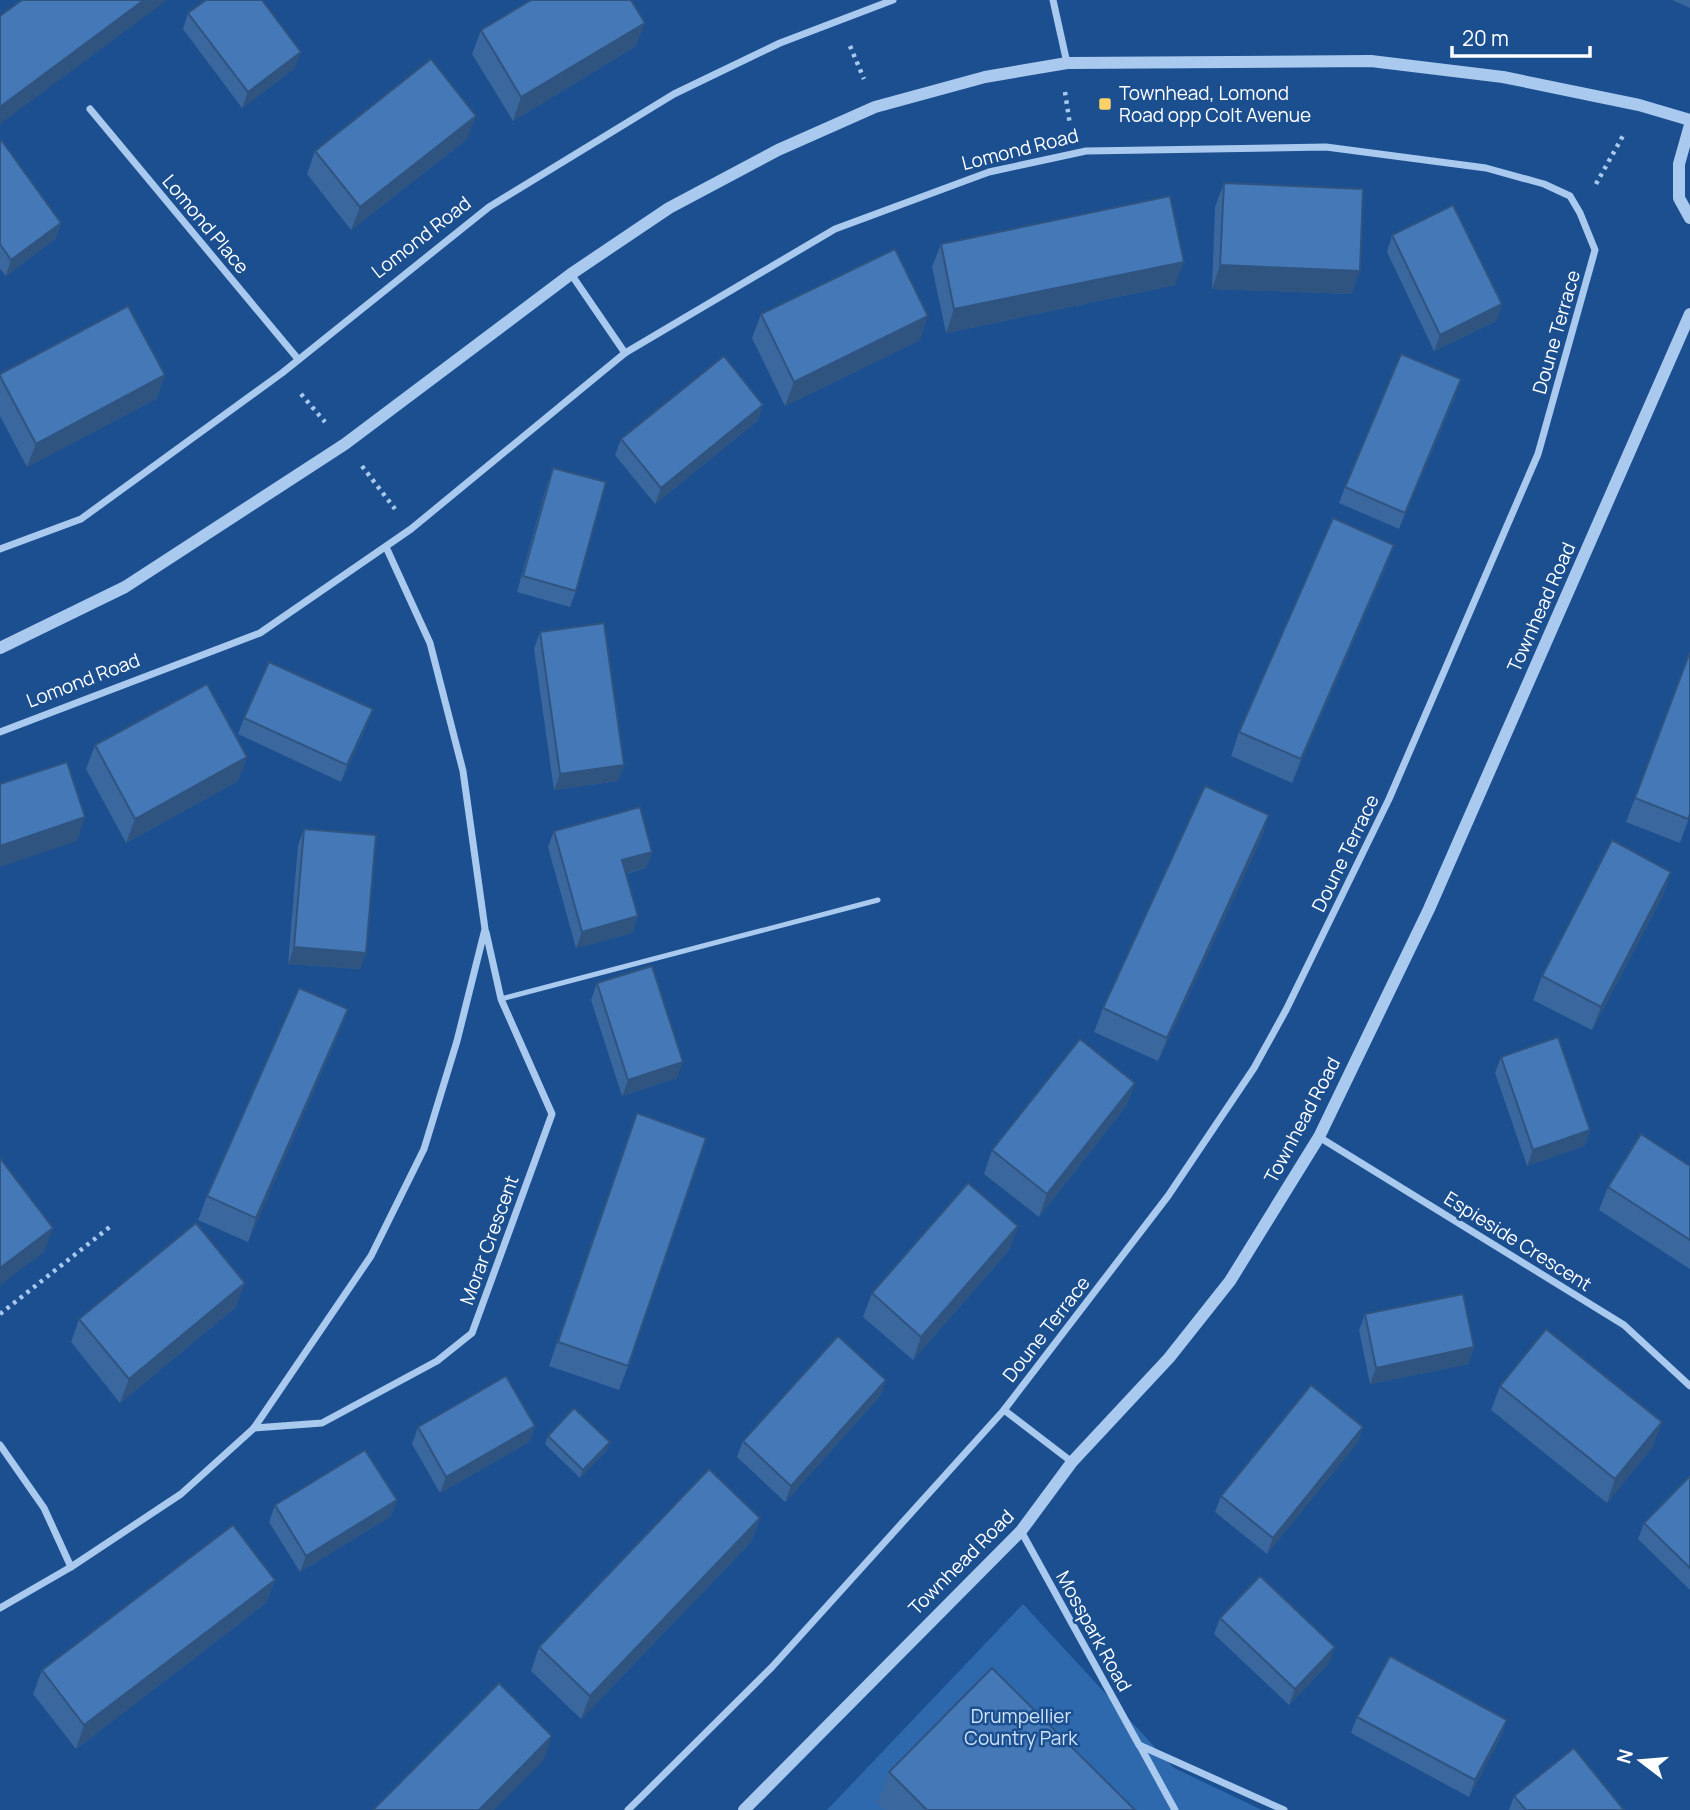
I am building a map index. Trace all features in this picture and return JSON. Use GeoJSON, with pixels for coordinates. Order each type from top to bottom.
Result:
{"type":"FeatureCollection","features":[{"type":"Feature","properties":{"kind":"street","name":"Lomond Road"},"geometry":{"type":"LineString","coordinates":[[0,549],[81,519],[298,359],[489,207],[674,94],[780,43],[893,0]]}},
{"type":"Feature","properties":{"kind":"street"},"geometry":{"type":"LineString","coordinates":[[1053,0],[1064,63]]}},
{"type":"Feature","properties":{"kind":"street"},"geometry":{"type":"LineString","coordinates":[[0,648],[125,587],[345,444],[571,274],[669,208],[778,150],[875,107],[985,77],[1064,63],[1371,61],[1503,77],[1639,105],[1690,122],[1679,164],[1679,198],[1690,218]]}},
{"type":"Feature","properties":{"kind":"street","name":"Lomond Place"},"geometry":{"type":"LineString","coordinates":[[90,109],[298,359]]}},
{"type":"Feature","properties":{"kind":"street","name":"Lomond Road"},"geometry":{"type":"LineString","coordinates":[[0,732],[260,633],[386,547],[625,353],[835,229],[989,173],[1074,154],[1187,148],[1326,147],[1486,168],[1544,184],[1570,196],[1595,250]]}},
{"type":"Feature","properties":{"kind":"street","name":"Doune Terrace"},"geometry":{"type":"LineString","coordinates":[[628,1810],[772,1667],[1004,1410],[1168,1196],[1254,1068],[1286,1010],[1389,799],[1538,454],[1595,250]]}},
{"type":"Feature","properties":{"kind":"street"},"geometry":{"type":"LineString","coordinates":[[571,274],[625,353]]}},
{"type":"Feature","properties":{"kind":"street","name":"Townhead Road"},"geometry":{"type":"LineString","coordinates":[[744,1810],[1021,1531],[1072,1462],[1169,1358],[1230,1281],[1319,1137],[1429,909],[1690,314]]}},
{"type":"Feature","properties":{"kind":"street","name":"Morar Crescent"},"geometry":{"type":"LineString","coordinates":[[254,1428],[322,1423],[437,1361],[472,1333],[552,1114],[501,999],[485,929],[463,771],[430,643],[386,547]]}},
{"type":"Feature","properties":{"kind":"street","name":"Morar Crescent"},"geometry":{"type":"LineString","coordinates":[[0,1608],[71,1567],[181,1494],[254,1428],[371,1256],[424,1149],[457,1041],[485,929]]}},
{"type":"Feature","properties":{"kind":"street","name":"Espieside Crescent"},"geometry":{"type":"LineString","coordinates":[[1319,1137],[1624,1325],[1690,1386]]}},
{"type":"Feature","properties":{"kind":"street","name":"Doune Terrace"},"geometry":{"type":"LineString","coordinates":[[1004,1410],[1072,1462]]}},
{"type":"Feature","properties":{"kind":"street"},"geometry":{"type":"LineString","coordinates":[[0,1445],[44,1508],[71,1567]]}},
{"type":"Feature","properties":{"kind":"street","name":"Mosspark Road"},"geometry":{"type":"LineString","coordinates":[[1021,1531],[1175,1810]]}},
{"type":"Feature","properties":{"kind":"street"},"geometry":{"type":"LineString","coordinates":[[1139,1745],[1284,1810]]}},
{"type":"Feature","properties":{"kind":"lane"},"geometry":{"type":"LineString","coordinates":[[501,999],[878,900]]}},
{"type":"Feature","properties":{"kind":"path"},"geometry":{"type":"LineString","coordinates":[[839,19],[875,107]]}},
{"type":"Feature","properties":{"kind":"path"},"geometry":{"type":"LineString","coordinates":[[1064,63],[1074,154]]}},
{"type":"Feature","properties":{"kind":"path"},"geometry":{"type":"LineString","coordinates":[[1580,213],[1639,105]]}},
{"type":"Feature","properties":{"kind":"path"},"geometry":{"type":"LineString","coordinates":[[0,1314],[111,1226]]}},
{"type":"Feature","properties":{"kind":"green space","name":"Drumpellier Country Park"},"geometry":{"type":"Polygon","coordinates":[[[1023,1604],[1174,1768],[1262,1810],[827,1810],[1023,1604]]]}},
{"type":"Feature","properties":{"kind":"building"},"geometry":{"type":"Polygon","coordinates":[[[22,0],[144,0],[0,107],[0,16],[22,0]]]}},
{"type":"Feature","properties":{"kind":"building"},"geometry":{"type":"Polygon","coordinates":[[[206,0],[262,0],[301,52],[248,92],[188,13],[206,0]]]}},
{"type":"Feature","properties":{"kind":"building"},"geometry":{"type":"Polygon","coordinates":[[[531,0],[631,0],[645,23],[521,97],[481,30],[531,0]]]}},
{"type":"Feature","properties":{"kind":"building"},"geometry":{"type":"Polygon","coordinates":[[[431,59],[476,116],[360,207],[315,151],[431,59]]]}},
{"type":"Feature","properties":{"kind":"building"},"geometry":{"type":"Polygon","coordinates":[[[2,141],[61,223],[11,260],[0,244],[2,141]]]}},
{"type":"Feature","properties":{"kind":"building"},"geometry":{"type":"Polygon","coordinates":[[[1224,183],[1363,189],[1360,271],[1220,265],[1224,183]]]}},
{"type":"Feature","properties":{"kind":"building"},"geometry":{"type":"Polygon","coordinates":[[[1170,196],[1184,262],[954,309],[941,244],[1170,196]]]}},
{"type":"Feature","properties":{"kind":"building"},"geometry":{"type":"Polygon","coordinates":[[[1453,205],[1502,304],[1440,335],[1392,235],[1453,205]]]}},
{"type":"Feature","properties":{"kind":"building"},"geometry":{"type":"Polygon","coordinates":[[[895,249],[928,316],[794,382],[761,314],[895,249]]]}},
{"type":"Feature","properties":{"kind":"building"},"geometry":{"type":"Polygon","coordinates":[[[128,306],[165,375],[36,444],[0,374],[128,306]]]}},
{"type":"Feature","properties":{"kind":"building"},"geometry":{"type":"Polygon","coordinates":[[[1401,354],[1461,379],[1405,513],[1345,487],[1401,354]]]}},
{"type":"Feature","properties":{"kind":"building"},"geometry":{"type":"Polygon","coordinates":[[[724,356],[763,405],[661,488],[621,439],[724,356]]]}},
{"type":"Feature","properties":{"kind":"building"},"geometry":{"type":"Polygon","coordinates":[[[553,468],[606,482],[576,591],[523,576],[553,468]]]}},
{"type":"Feature","properties":{"kind":"building"},"geometry":{"type":"Polygon","coordinates":[[[1333,518],[1394,545],[1301,759],[1239,732],[1333,518]]]}},
{"type":"Feature","properties":{"kind":"building"},"geometry":{"type":"Polygon","coordinates":[[[604,623],[624,765],[560,774],[540,632],[604,623]]]}},
{"type":"Feature","properties":{"kind":"building"},"geometry":{"type":"Polygon","coordinates":[[[1690,652],[1690,814],[1688,819],[1635,798],[1690,652]]]}},
{"type":"Feature","properties":{"kind":"building"},"geometry":{"type":"Polygon","coordinates":[[[269,662],[373,709],[347,765],[244,718],[269,662]]]}},
{"type":"Feature","properties":{"kind":"building"},"geometry":{"type":"Polygon","coordinates":[[[207,684],[247,757],[135,819],[95,745],[207,684]]]}},
{"type":"Feature","properties":{"kind":"building"},"geometry":{"type":"Polygon","coordinates":[[[67,762],[85,817],[0,846],[0,784],[67,762]]]}},
{"type":"Feature","properties":{"kind":"building"},"geometry":{"type":"Polygon","coordinates":[[[1205,786],[1269,815],[1167,1038],[1103,1008],[1205,786]]]}},
{"type":"Feature","properties":{"kind":"building"},"geometry":{"type":"Polygon","coordinates":[[[640,807],[652,852],[622,860],[638,916],[582,932],[554,831],[640,807]]]}},
{"type":"Feature","properties":{"kind":"building"},"geometry":{"type":"Polygon","coordinates":[[[304,829],[376,835],[366,953],[294,947],[304,829]]]}},
{"type":"Feature","properties":{"kind":"building"},"geometry":{"type":"Polygon","coordinates":[[[1612,840],[1671,872],[1601,1007],[1542,976],[1612,840]]]}},
{"type":"Feature","properties":{"kind":"building"},"geometry":{"type":"Polygon","coordinates":[[[652,966],[683,1062],[628,1080],[597,983],[652,966]]]}},
{"type":"Feature","properties":{"kind":"building"},"geometry":{"type":"Polygon","coordinates":[[[299,988],[348,1009],[256,1218],[207,1196],[299,988]]]}},
{"type":"Feature","properties":{"kind":"building"},"geometry":{"type":"Polygon","coordinates":[[[1558,1037],[1590,1130],[1533,1150],[1501,1057],[1558,1037]]]}},
{"type":"Feature","properties":{"kind":"building"},"geometry":{"type":"Polygon","coordinates":[[[1080,1039],[1135,1083],[1047,1194],[992,1150],[1080,1039]]]}},
{"type":"Feature","properties":{"kind":"building"},"geometry":{"type":"Polygon","coordinates":[[[637,1113],[706,1138],[628,1366],[558,1342],[637,1113]]]}},
{"type":"Feature","properties":{"kind":"building"},"geometry":{"type":"Polygon","coordinates":[[[1641,1134],[1690,1166],[1690,1240],[1608,1187],[1641,1134]]]}},
{"type":"Feature","properties":{"kind":"building"},"geometry":{"type":"Polygon","coordinates":[[[0,1158],[53,1228],[0,1268],[0,1158]]]}},
{"type":"Feature","properties":{"kind":"building"},"geometry":{"type":"Polygon","coordinates":[[[968,1183],[1018,1226],[921,1337],[872,1293],[968,1183]]]}},
{"type":"Feature","properties":{"kind":"building"},"geometry":{"type":"Polygon","coordinates":[[[196,1223],[245,1283],[129,1379],[79,1319],[196,1223]]]}},
{"type":"Feature","properties":{"kind":"building"},"geometry":{"type":"Polygon","coordinates":[[[1463,1294],[1474,1347],[1376,1368],[1365,1314],[1463,1294]]]}},
{"type":"Feature","properties":{"kind":"building"},"geometry":{"type":"Polygon","coordinates":[[[1546,1329],[1662,1422],[1615,1479],[1500,1386],[1546,1329]]]}},
{"type":"Feature","properties":{"kind":"building"},"geometry":{"type":"Polygon","coordinates":[[[838,1336],[886,1380],[791,1486],[743,1441],[838,1336]]]}},
{"type":"Feature","properties":{"kind":"building"},"geometry":{"type":"Polygon","coordinates":[[[506,1376],[535,1426],[446,1477],[418,1427],[506,1376]]]}},
{"type":"Feature","properties":{"kind":"building"},"geometry":{"type":"Polygon","coordinates":[[[1311,1385],[1363,1427],[1273,1538],[1221,1496],[1311,1385]]]}},
{"type":"Feature","properties":{"kind":"building"},"geometry":{"type":"Polygon","coordinates":[[[574,1408],[610,1442],[583,1470],[548,1436],[574,1408]]]}},
{"type":"Feature","properties":{"kind":"building"},"geometry":{"type":"Polygon","coordinates":[[[365,1450],[397,1500],[306,1556],[275,1505],[365,1450]]]}},
{"type":"Feature","properties":{"kind":"building"},"geometry":{"type":"Polygon","coordinates":[[[709,1469],[760,1518],[590,1696],[539,1647],[709,1469]]]}},
{"type":"Feature","properties":{"kind":"building"},"geometry":{"type":"Polygon","coordinates":[[[1690,1476],[1690,1568],[1644,1523],[1690,1476]]]}},
{"type":"Feature","properties":{"kind":"building"},"geometry":{"type":"Polygon","coordinates":[[[233,1525],[275,1580],[84,1725],[42,1670],[233,1525]]]}},
{"type":"Feature","properties":{"kind":"building"},"geometry":{"type":"Polygon","coordinates":[[[1260,1576],[1335,1647],[1295,1689],[1220,1618],[1260,1576]]]}},
{"type":"Feature","properties":{"kind":"building"},"geometry":{"type":"Polygon","coordinates":[[[1390,1656],[1507,1720],[1475,1780],[1357,1717],[1390,1656]]]}},
{"type":"Feature","properties":{"kind":"building"},"geometry":{"type":"Polygon","coordinates":[[[992,1668],[1135,1810],[927,1810],[889,1772],[992,1668]]]}},
{"type":"Feature","properties":{"kind":"building"},"geometry":{"type":"Polygon","coordinates":[[[499,1683],[552,1736],[479,1810],[373,1810],[499,1683]]]}},
{"type":"Feature","properties":{"kind":"building"},"geometry":{"type":"Polygon","coordinates":[[[1574,1748],[1624,1810],[1526,1810],[1514,1796],[1574,1748]]]}},
{"type":"Feature","properties":{"kind":"place","name":"Townhead, Lomond Road opp Colt Avenue"},"geometry":{"type":"Point","coordinates":[1105,104]}}]}
